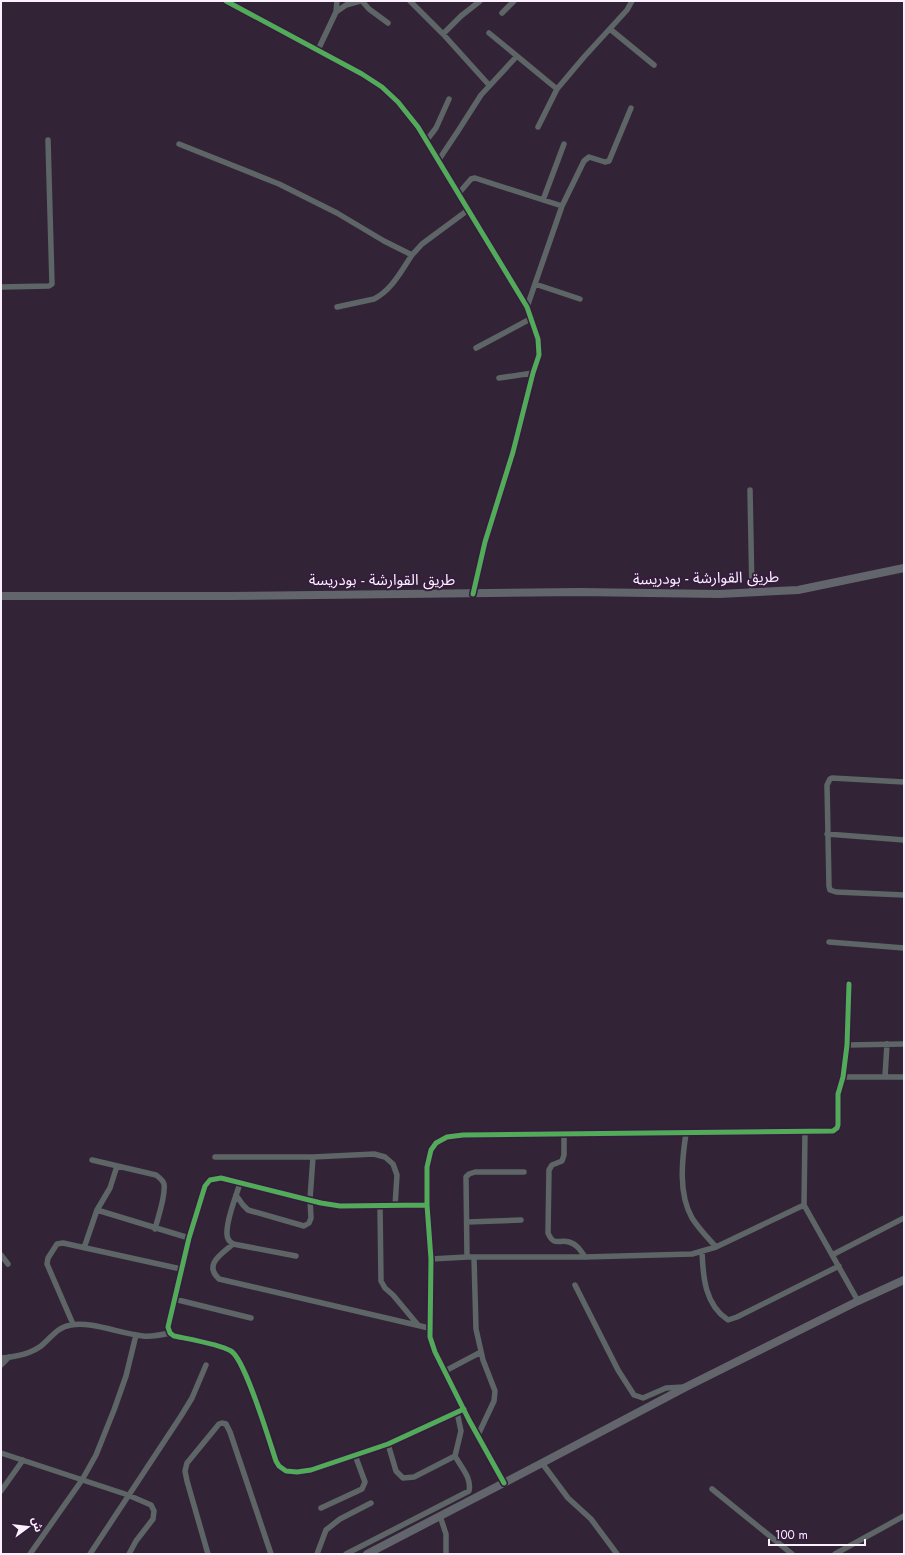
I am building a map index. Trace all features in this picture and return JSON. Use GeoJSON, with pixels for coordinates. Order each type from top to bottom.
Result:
{"type":"FeatureCollection","features":[{"type":"Feature","properties":{"kind":"main road","name":"طريق القوارشة - بودريسة"},"geometry":{"type":"LineString","coordinates":[[1,596],[473,594],[580,592],[752,593],[798,590],[904,568]]}},
{"type":"Feature","properties":{"kind":"main road"},"geometry":{"type":"LineString","coordinates":[[367,1554],[686,1387],[858,1301],[904,1280]]}},
{"type":"Feature","properties":{"kind":"street"},"geometry":{"type":"LineString","coordinates":[[226,1],[318,50],[382,87],[398,102],[418,127],[459,193],[527,306],[532,318],[538,339],[539,355],[513,452],[485,542],[473,594]]}},
{"type":"Feature","properties":{"kind":"street"},"geometry":{"type":"LineString","coordinates":[[318,50],[336,12],[337,1]]}},
{"type":"Feature","properties":{"kind":"street"},"geometry":{"type":"LineString","coordinates":[[336,12],[343,6],[361,1],[388,23]]}},
{"type":"Feature","properties":{"kind":"street"},"geometry":{"type":"LineString","coordinates":[[410,1],[443,34],[489,86]]}},
{"type":"Feature","properties":{"kind":"street"},"geometry":{"type":"LineString","coordinates":[[443,34],[461,16],[480,1]]}},
{"type":"Feature","properties":{"kind":"street"},"geometry":{"type":"LineString","coordinates":[[502,13],[514,1]]}},
{"type":"Feature","properties":{"kind":"street"},"geometry":{"type":"LineString","coordinates":[[538,127],[557,89],[627,10],[632,1]]}},
{"type":"Feature","properties":{"kind":"street"},"geometry":{"type":"LineString","coordinates":[[610,29],[654,65]]}},
{"type":"Feature","properties":{"kind":"street"},"geometry":{"type":"LineString","coordinates":[[489,33],[557,89]]}},
{"type":"Feature","properties":{"kind":"street"},"geometry":{"type":"LineString","coordinates":[[438,161],[476,101],[517,56]]}},
{"type":"Feature","properties":{"kind":"street"},"geometry":{"type":"LineString","coordinates":[[426,141],[436,128],[449,99]]}},
{"type":"Feature","properties":{"kind":"street"},"geometry":{"type":"LineString","coordinates":[[527,306],[562,206],[585,159],[589,157],[605,162],[609,161],[631,108]]}},
{"type":"Feature","properties":{"kind":"street"},"geometry":{"type":"LineString","coordinates":[[1,287],[49,286],[52,284],[48,140]]}},
{"type":"Feature","properties":{"kind":"street"},"geometry":{"type":"LineString","coordinates":[[179,144],[279,184],[412,255]]}},
{"type":"Feature","properties":{"kind":"street"},"geometry":{"type":"LineString","coordinates":[[543,200],[564,144]]}},
{"type":"Feature","properties":{"kind":"street"},"geometry":{"type":"LineString","coordinates":[[459,193],[470,178],[475,178],[562,206]]}},
{"type":"Feature","properties":{"kind":"street"},"geometry":{"type":"LineString","coordinates":[[337,307],[374,299],[379,296],[390,287],[412,255],[422,244],[468,210]]}},
{"type":"Feature","properties":{"kind":"street"},"geometry":{"type":"LineString","coordinates":[[535,284],[580,299]]}},
{"type":"Feature","properties":{"kind":"street"},"geometry":{"type":"LineString","coordinates":[[476,348],[532,318]]}},
{"type":"Feature","properties":{"kind":"street"},"geometry":{"type":"LineString","coordinates":[[499,378],[533,373]]}},
{"type":"Feature","properties":{"kind":"street"},"geometry":{"type":"LineString","coordinates":[[750,490],[752,593]]}},
{"type":"Feature","properties":{"kind":"street"},"geometry":{"type":"LineString","coordinates":[[904,782],[832,778],[827,784],[827,834],[830,890],[836,892],[904,895]]}},
{"type":"Feature","properties":{"kind":"street"},"geometry":{"type":"LineString","coordinates":[[827,834],[904,840]]}},
{"type":"Feature","properties":{"kind":"street"},"geometry":{"type":"LineString","coordinates":[[829,942],[904,948]]}},
{"type":"Feature","properties":{"kind":"street"},"geometry":{"type":"LineString","coordinates":[[504,1483],[464,1409],[432,1344],[429,1328],[430,1259],[427,1205],[427,1167],[429,1157],[436,1143],[463,1135],[830,1131],[837,1128],[838,1094],[843,1077],[847,1045],[849,984]]}},
{"type":"Feature","properties":{"kind":"street"},"geometry":{"type":"LineString","coordinates":[[885,1077],[887,1044]]}},
{"type":"Feature","properties":{"kind":"street"},"geometry":{"type":"LineString","coordinates":[[847,1045],[904,1044]]}},
{"type":"Feature","properties":{"kind":"street"},"geometry":{"type":"LineString","coordinates":[[843,1077],[904,1077]]}},
{"type":"Feature","properties":{"kind":"street"},"geometry":{"type":"LineString","coordinates":[[805,1132],[804,1205],[858,1301]]}},
{"type":"Feature","properties":{"kind":"street"},"geometry":{"type":"LineString","coordinates":[[686,1133],[683,1164],[684,1198],[692,1218],[716,1247]]}},
{"type":"Feature","properties":{"kind":"street"},"geometry":{"type":"LineString","coordinates":[[564,1135],[564,1155],[562,1161],[552,1165],[549,1170],[548,1233],[550,1238],[556,1242],[569,1242],[576,1245],[586,1257]]}},
{"type":"Feature","properties":{"kind":"street"},"geometry":{"type":"LineString","coordinates":[[215,1157],[314,1157],[374,1154],[385,1157],[393,1164],[397,1175],[395,1206]]}},
{"type":"Feature","properties":{"kind":"street"},"geometry":{"type":"LineString","coordinates":[[236,1195],[243,1206],[248,1210],[304,1226],[309,1223],[311,1218],[310,1199],[314,1157]]}},
{"type":"Feature","properties":{"kind":"street"},"geometry":{"type":"LineString","coordinates":[[92,1160],[156,1175],[161,1178],[164,1183],[164,1191],[155,1229]]}},
{"type":"Feature","properties":{"kind":"street"},"geometry":{"type":"LineString","coordinates":[[84,1248],[97,1210],[110,1188],[117,1166]]}},
{"type":"Feature","properties":{"kind":"street"},"geometry":{"type":"LineString","coordinates":[[467,1257],[466,1177],[475,1172],[524,1172]]}},
{"type":"Feature","properties":{"kind":"street"},"geometry":{"type":"LineString","coordinates":[[427,1205],[340,1206],[321,1203],[310,1199],[221,1178],[215,1179],[207,1183],[205,1186],[189,1238],[168,1327],[170,1333],[174,1336],[226,1348],[236,1355],[247,1378],[276,1460],[282,1469],[291,1472],[303,1472],[388,1444],[464,1409]]}},
{"type":"Feature","properties":{"kind":"street"},"geometry":{"type":"LineString","coordinates":[[240,1183],[226,1235],[229,1241],[233,1244],[296,1256]]}},
{"type":"Feature","properties":{"kind":"street"},"geometry":{"type":"LineString","coordinates":[[430,1259],[467,1257],[673,1255],[702,1252],[716,1247],[804,1205]]}},
{"type":"Feature","properties":{"kind":"street"},"geometry":{"type":"LineString","coordinates":[[380,1206],[381,1281],[385,1288],[393,1295],[418,1325]]}},
{"type":"Feature","properties":{"kind":"street"},"geometry":{"type":"LineString","coordinates":[[97,1210],[155,1229],[189,1238]]}},
{"type":"Feature","properties":{"kind":"street"},"geometry":{"type":"LineString","coordinates":[[832,1255],[904,1218]]}},
{"type":"Feature","properties":{"kind":"street"},"geometry":{"type":"LineString","coordinates":[[467,1222],[521,1220]]}},
{"type":"Feature","properties":{"kind":"street"},"geometry":{"type":"LineString","coordinates":[[73,1324],[47,1261],[57,1244],[60,1243],[182,1270]]}},
{"type":"Feature","properties":{"kind":"street"},"geometry":{"type":"LineString","coordinates":[[233,1244],[214,1262],[212,1268],[213,1274],[219,1279],[429,1328]]}},
{"type":"Feature","properties":{"kind":"street"},"geometry":{"type":"LineString","coordinates":[[702,1252],[703,1273],[706,1290],[718,1314],[728,1320],[737,1317],[839,1266]]}},
{"type":"Feature","properties":{"kind":"street"},"geometry":{"type":"LineString","coordinates":[[1,1255],[8,1264]]}},
{"type":"Feature","properties":{"kind":"street"},"geometry":{"type":"LineString","coordinates":[[474,1258],[476,1329],[481,1352],[495,1391],[494,1401],[478,1435]]}},
{"type":"Feature","properties":{"kind":"street"},"geometry":{"type":"LineString","coordinates":[[575,1284],[618,1370],[634,1395],[643,1398],[671,1387],[686,1387]]}},
{"type":"Feature","properties":{"kind":"street"},"geometry":{"type":"LineString","coordinates":[[174,1299],[251,1318]]}},
{"type":"Feature","properties":{"kind":"street"},"geometry":{"type":"LineString","coordinates":[[1,1358],[21,1355],[34,1350],[59,1329],[73,1324],[87,1325],[136,1335],[148,1336],[170,1333]]}},
{"type":"Feature","properties":{"kind":"street"},"geometry":{"type":"LineString","coordinates":[[30,1554],[82,1480],[96,1455],[126,1376],[136,1335]]}},
{"type":"Feature","properties":{"kind":"street"},"geometry":{"type":"LineString","coordinates":[[445,1371],[481,1352]]}},
{"type":"Feature","properties":{"kind":"street"},"geometry":{"type":"LineString","coordinates":[[1,1366],[8,1357]]}},
{"type":"Feature","properties":{"kind":"street"},"geometry":{"type":"LineString","coordinates":[[90,1554],[181,1416],[192,1398],[206,1365]]}},
{"type":"Feature","properties":{"kind":"street"},"geometry":{"type":"LineString","coordinates":[[346,1554],[468,1491],[470,1486],[469,1479],[455,1456],[460,1431],[457,1412]]}},
{"type":"Feature","properties":{"kind":"street"},"geometry":{"type":"LineString","coordinates":[[208,1554],[185,1471],[187,1463],[219,1424],[222,1423],[226,1424],[230,1432],[271,1554]]}},
{"type":"Feature","properties":{"kind":"street"},"geometry":{"type":"LineString","coordinates":[[388,1444],[396,1471],[403,1478],[414,1477],[455,1456]]}},
{"type":"Feature","properties":{"kind":"street"},"geometry":{"type":"LineString","coordinates":[[1,1453],[148,1503],[153,1508],[154,1515],[150,1524],[136,1541],[129,1554]]}},
{"type":"Feature","properties":{"kind":"street"},"geometry":{"type":"LineString","coordinates":[[322,1508],[362,1489],[365,1482],[355,1455]]}},
{"type":"Feature","properties":{"kind":"street"},"geometry":{"type":"LineString","coordinates":[[1,1491],[23,1460]]}},
{"type":"Feature","properties":{"kind":"street"},"geometry":{"type":"LineString","coordinates":[[542,1463],[568,1498],[591,1519],[617,1554]]}},
{"type":"Feature","properties":{"kind":"street"},"geometry":{"type":"LineString","coordinates":[[712,1489],[792,1554]]}},
{"type":"Feature","properties":{"kind":"street"},"geometry":{"type":"LineString","coordinates":[[317,1554],[326,1530],[340,1519],[371,1503]]}},
{"type":"Feature","properties":{"kind":"street"},"geometry":{"type":"LineString","coordinates":[[440,1516],[446,1534],[446,1554]]}},
{"type":"Feature","properties":{"kind":"street"},"geometry":{"type":"LineString","coordinates":[[835,1554],[904,1516]]}},
{"type":"Feature","properties":{"kind":"street"},"geometry":{"type":"LineString","coordinates":[[383,1535],[387,1544]]}},
{"type":"Feature","properties":{"kind":"cycle path"},"geometry":{"type":"LineString","coordinates":[[226,1],[362,74],[382,87],[398,102],[418,127],[527,307],[538,339],[539,355],[513,452],[485,542],[473,594]]}},
{"type":"Feature","properties":{"kind":"cycle path"},"geometry":{"type":"LineString","coordinates":[[504,1483],[469,1420],[435,1352],[430,1337],[431,1259],[427,1205],[427,1167],[431,1150],[436,1143],[447,1137],[463,1135],[833,1131],[838,1125],[838,1094],[843,1077],[847,1045],[849,984]]}},
{"type":"Feature","properties":{"kind":"cycle path"},"geometry":{"type":"LineString","coordinates":[[427,1205],[340,1206],[321,1203],[221,1178],[210,1180],[205,1186],[189,1238],[168,1327],[170,1333],[174,1336],[226,1348],[237,1357],[250,1384],[276,1461],[279,1466],[286,1471],[297,1472],[311,1470],[388,1444],[464,1409]]}}]}
